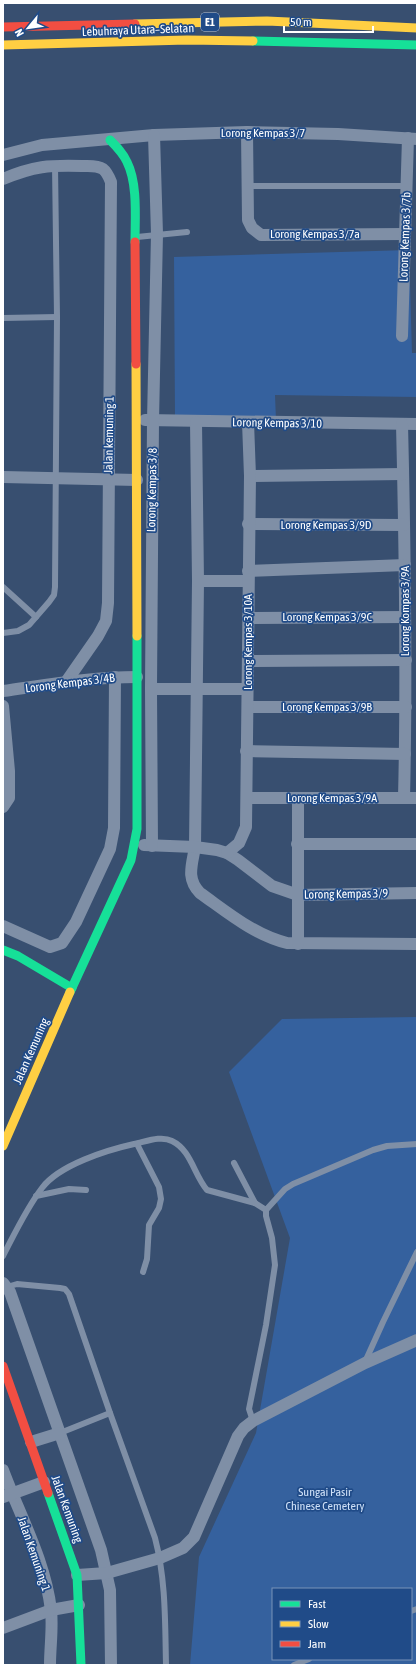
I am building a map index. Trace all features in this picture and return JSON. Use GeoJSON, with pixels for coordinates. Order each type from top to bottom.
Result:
{"type":"FeatureCollection","features":[{"type":"Feature","properties":{"kind":"main road","name":"Lebuhraya Utara–Selatan"},"geometry":{"type":"LineString","coordinates":[[3,27],[268,21],[417,28]]}},
{"type":"Feature","properties":{"kind":"main road","name":"Lebuhraya Utara–Selatan"},"geometry":{"type":"LineString","coordinates":[[3,45],[202,40],[282,40],[417,45]]}},
{"type":"Feature","properties":{"kind":"main road","name":"Jalan Kemuning"},"geometry":{"type":"LineString","coordinates":[[3,1146],[72,988],[131,860],[137,829],[135,207],[131,170],[126,157],[110,140]]}},
{"type":"Feature","properties":{"kind":"main road"},"geometry":{"type":"LineString","coordinates":[[3,950],[18,956],[72,988]]}},
{"type":"Feature","properties":{"kind":"main road","name":"Jalan Kemuning"},"geometry":{"type":"LineString","coordinates":[[3,1368],[72,1556],[77,1575],[81,1665]]}},
{"type":"Feature","properties":{"kind":"street","name":"Lorong Kempas 3/7"},"geometry":{"type":"LineString","coordinates":[[3,155],[42,145],[154,135],[248,132],[338,134],[413,138]]}},
{"type":"Feature","properties":{"kind":"street","name":"Lorong Kempas 3/7a"},"geometry":{"type":"LineString","coordinates":[[248,132],[248,220],[252,228],[261,235],[404,234]]}},
{"type":"Feature","properties":{"kind":"street","name":"Lorong Kempas 3/8"},"geometry":{"type":"LineString","coordinates":[[152,846],[151,689],[153,421],[157,234],[154,135]]}},
{"type":"Feature","properties":{"kind":"street","name":"Lorong Kempas 3/7b"},"geometry":{"type":"LineString","coordinates":[[402,336],[406,186],[413,138]]}},
{"type":"Feature","properties":{"kind":"street","name":"Jalan kemuning 1"},"geometry":{"type":"LineString","coordinates":[[55,165],[98,166],[104,170],[111,182],[108,603],[106,621],[98,636],[66,682]]}},
{"type":"Feature","properties":{"kind":"street"},"geometry":{"type":"LineString","coordinates":[[3,179],[42,166],[55,165]]}},
{"type":"Feature","properties":{"kind":"street","name":"Lorong Kempas 3/10"},"geometry":{"type":"LineString","coordinates":[[136,420],[417,424]]}},
{"type":"Feature","properties":{"kind":"street"},"geometry":{"type":"LineString","coordinates":[[196,422],[198,581],[194,847],[191,878],[193,886],[200,893],[251,928],[270,939],[298,944],[417,944]]}},
{"type":"Feature","properties":{"kind":"street","name":"Lorong Kempas 3/10A"},"geometry":{"type":"LineString","coordinates":[[227,853],[240,844],[246,827],[246,751],[248,707],[248,524],[250,476],[248,422]]}},
{"type":"Feature","properties":{"kind":"street","name":"Lorong Kompas 3/9A"},"geometry":{"type":"LineString","coordinates":[[402,424],[406,660],[404,798]]}},
{"type":"Feature","properties":{"kind":"street"},"geometry":{"type":"LineString","coordinates":[[250,476],[403,474]]}},
{"type":"Feature","properties":{"kind":"street"},"geometry":{"type":"LineString","coordinates":[[3,477],[137,480]]}},
{"type":"Feature","properties":{"kind":"street","name":"Lorong Kempas 3/9D"},"geometry":{"type":"LineString","coordinates":[[248,524],[404,525]]}},
{"type":"Feature","properties":{"kind":"street"},"geometry":{"type":"LineString","coordinates":[[198,581],[405,565]]}},
{"type":"Feature","properties":{"kind":"street","name":"Lorong Kempas 3/9C"},"geometry":{"type":"LineString","coordinates":[[248,618],[405,617]]}},
{"type":"Feature","properties":{"kind":"street"},"geometry":{"type":"LineString","coordinates":[[248,661],[406,660]]}},
{"type":"Feature","properties":{"kind":"street"},"geometry":{"type":"LineString","coordinates":[[3,926],[50,947],[62,943],[76,922],[110,849],[114,828],[115,677]]}},
{"type":"Feature","properties":{"kind":"street","name":"Lorong Kempas 3/4B"},"geometry":{"type":"LineString","coordinates":[[3,691],[66,682],[115,677],[137,677]]}},
{"type":"Feature","properties":{"kind":"street"},"geometry":{"type":"LineString","coordinates":[[151,689],[247,689]]}},
{"type":"Feature","properties":{"kind":"street"},"geometry":{"type":"LineString","coordinates":[[3,706],[9,771],[9,798],[3,807]]}},
{"type":"Feature","properties":{"kind":"street","name":"Lorong Kempas 3/9B"},"geometry":{"type":"LineString","coordinates":[[248,707],[406,707]]}},
{"type":"Feature","properties":{"kind":"street"},"geometry":{"type":"LineString","coordinates":[[246,751],[405,754]]}},
{"type":"Feature","properties":{"kind":"street","name":"Lorong Kempas 3/9A"},"geometry":{"type":"LineString","coordinates":[[247,798],[417,798]]}},
{"type":"Feature","properties":{"kind":"street"},"geometry":{"type":"LineString","coordinates":[[298,799],[298,944]]}},
{"type":"Feature","properties":{"kind":"street"},"geometry":{"type":"LineString","coordinates":[[297,844],[417,844]]}},
{"type":"Feature","properties":{"kind":"street","name":"Lorong Kempas 3/9"},"geometry":{"type":"LineString","coordinates":[[135,845],[207,848],[227,853],[272,886],[298,895],[417,893]]}},
{"type":"Feature","properties":{"kind":"street"},"geometry":{"type":"LineString","coordinates":[[5,1285],[60,1433],[101,1550],[110,1590],[111,1665]]}},
{"type":"Feature","properties":{"kind":"street"},"geometry":{"type":"LineString","coordinates":[[77,1575],[107,1573],[160,1558],[184,1548],[194,1537],[238,1436],[244,1428],[253,1421],[365,1363],[417,1340]]}},
{"type":"Feature","properties":{"kind":"street"},"geometry":{"type":"LineString","coordinates":[[30,1442],[60,1433]]}},
{"type":"Feature","properties":{"kind":"street","name":"Jalan Kemuning 1"},"geometry":{"type":"LineString","coordinates":[[3,1470],[7,1495],[31,1538],[41,1567],[51,1610],[50,1665]]}},
{"type":"Feature","properties":{"kind":"street"},"geometry":{"type":"LineString","coordinates":[[7,1495],[44,1482]]}},
{"type":"Feature","properties":{"kind":"street"},"geometry":{"type":"LineString","coordinates":[[3,1628],[51,1610],[79,1605]]}},
{"type":"Feature","properties":{"kind":"lane"},"geometry":{"type":"LineString","coordinates":[[3,633],[24,628],[49,602],[54,595],[55,587],[57,317],[55,165]]}},
{"type":"Feature","properties":{"kind":"lane"},"geometry":{"type":"LineString","coordinates":[[248,186],[406,186]]}},
{"type":"Feature","properties":{"kind":"lane"},"geometry":{"type":"LineString","coordinates":[[136,237],[187,232]]}},
{"type":"Feature","properties":{"kind":"lane"},"geometry":{"type":"LineString","coordinates":[[3,318],[57,317]]}},
{"type":"Feature","properties":{"kind":"lane"},"geometry":{"type":"LineString","coordinates":[[3,587],[36,617]]}},
{"type":"Feature","properties":{"kind":"lane"},"geometry":{"type":"LineString","coordinates":[[3,1256],[36,1196],[42,1187],[54,1176],[65,1169],[106,1151],[159,1139],[171,1140],[177,1144],[189,1158],[207,1190],[254,1203],[266,1210]]}},
{"type":"Feature","properties":{"kind":"lane"},"geometry":{"type":"LineString","coordinates":[[137,1144],[159,1186],[161,1199],[159,1208],[149,1225],[147,1259],[143,1272]]}},
{"type":"Feature","properties":{"kind":"lane"},"geometry":{"type":"LineString","coordinates":[[253,1421],[249,1409],[266,1325],[274,1265],[272,1238],[266,1216],[266,1210],[281,1192],[293,1184],[373,1150],[387,1146],[417,1144]]}},
{"type":"Feature","properties":{"kind":"lane"},"geometry":{"type":"LineString","coordinates":[[234,1164],[254,1203]]}},
{"type":"Feature","properties":{"kind":"lane"},"geometry":{"type":"LineString","coordinates":[[36,1196],[69,1189],[86,1190]]}},
{"type":"Feature","properties":{"kind":"lane"},"geometry":{"type":"LineString","coordinates":[[365,1363],[417,1252]]}},
{"type":"Feature","properties":{"kind":"lane"},"geometry":{"type":"LineString","coordinates":[[5,1285],[17,1284],[60,1288],[65,1289],[69,1294],[110,1414],[155,1538],[163,1580],[166,1665]]}},
{"type":"Feature","properties":{"kind":"lane"},"geometry":{"type":"LineString","coordinates":[[60,1433],[110,1414]]}},
{"type":"Feature","properties":{"kind":"lane"},"geometry":{"type":"LineString","coordinates":[[294,1665],[306,1660]]}},
{"type":"Feature","properties":{"kind":"green space"},"geometry":{"type":"Polygon","coordinates":[[[409,250],[412,353],[417,353],[417,397],[275,395],[276,420],[175,419],[174,257],[409,250]]]}},
{"type":"Feature","properties":{"kind":"green space","name":"Sungai Pasir Chinese Cemetery"},"geometry":{"type":"Polygon","coordinates":[[[417,1017],[417,1665],[190,1665],[199,1557],[256,1433],[290,1238],[229,1072],[282,1019],[417,1017]]]}},
{"type":"Feature","properties":{"kind":"traffic: fast"},"geometry":{"type":"LineString","coordinates":[[253,41],[417,45]]}},
{"type":"Feature","properties":{"kind":"traffic: fast"},"geometry":{"type":"LineString","coordinates":[[110,140],[120,150],[131,171],[135,201],[135,242]]}},
{"type":"Feature","properties":{"kind":"traffic: fast"},"geometry":{"type":"LineString","coordinates":[[70,992],[131,860],[137,829],[137,636]]}},
{"type":"Feature","properties":{"kind":"traffic: fast"},"geometry":{"type":"LineString","coordinates":[[3,950],[18,956],[72,988]]}},
{"type":"Feature","properties":{"kind":"traffic: fast"},"geometry":{"type":"LineString","coordinates":[[48,1493],[77,1575],[81,1665]]}},
{"type":"Feature","properties":{"kind":"traffic: slow"},"geometry":{"type":"LineString","coordinates":[[135,24],[267,21],[417,28]]}},
{"type":"Feature","properties":{"kind":"traffic: slow"},"geometry":{"type":"LineString","coordinates":[[3,45],[187,40],[253,41]]}},
{"type":"Feature","properties":{"kind":"traffic: slow"},"geometry":{"type":"LineString","coordinates":[[136,364],[137,636]]}},
{"type":"Feature","properties":{"kind":"traffic: slow"},"geometry":{"type":"LineString","coordinates":[[3,1146],[70,992]]}},
{"type":"Feature","properties":{"kind":"traffic: jam"},"geometry":{"type":"LineString","coordinates":[[3,27],[135,24]]}},
{"type":"Feature","properties":{"kind":"traffic: jam"},"geometry":{"type":"LineString","coordinates":[[135,242],[136,364]]}},
{"type":"Feature","properties":{"kind":"traffic: jam"},"geometry":{"type":"LineString","coordinates":[[3,1366],[48,1493]]}}]}
